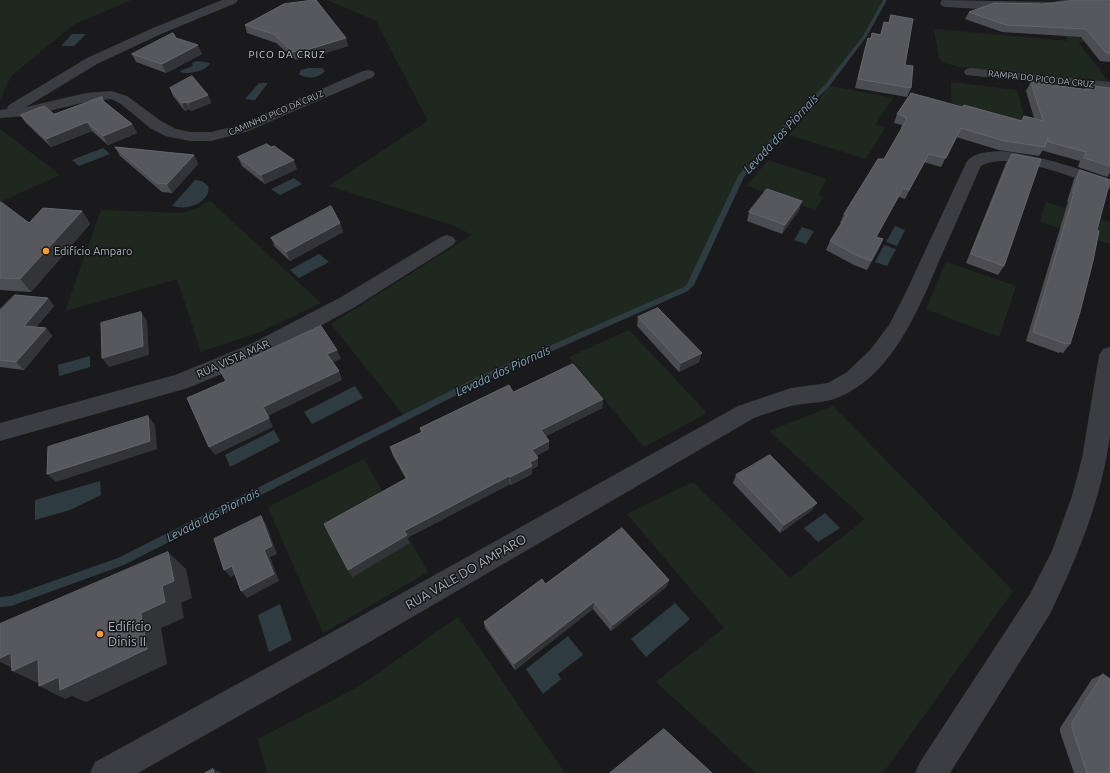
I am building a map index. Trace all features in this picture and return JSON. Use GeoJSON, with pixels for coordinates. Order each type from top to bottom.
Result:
{"type":"FeatureCollection","features":[{"type":"Feature","properties":{"kind":"street","name":"CAMINHO PICO DA CRUZ"},"geometry":{"type":"LineString","coordinates":[[1,114],[27,102],[92,61],[157,31],[232,0]]}},
{"type":"Feature","properties":{"kind":"street"},"geometry":{"type":"LineString","coordinates":[[946,3],[1004,6],[1052,6],[1062,5],[1075,0]]}},
{"type":"Feature","properties":{"kind":"street","name":"RAMPA DO PICO DA CRUZ"},"geometry":{"type":"LineString","coordinates":[[971,72],[1110,86]]}},
{"type":"Feature","properties":{"kind":"street","name":"CAMINHO PICO DA CRUZ"},"geometry":{"type":"LineString","coordinates":[[1,114],[46,108],[88,97],[112,95],[121,98],[160,128],[171,133],[185,136],[212,137],[224,135],[241,129],[368,74]]}},
{"type":"Feature","properties":{"kind":"street","name":"RUA VALE DO AMPARO"},"geometry":{"type":"LineString","coordinates":[[106,773],[344,641],[746,412],[791,397],[832,391],[855,378],[866,368],[897,329],[915,294],[974,163],[978,159],[992,155],[1022,158],[1110,184]]}},
{"type":"Feature","properties":{"kind":"street","name":"RUA VISTA MAR"},"geometry":{"type":"LineString","coordinates":[[0,430],[180,382],[258,350],[348,302],[447,241]]}},
{"type":"Feature","properties":{"kind":"street"},"geometry":{"type":"LineString","coordinates":[[931,773],[1040,604],[1055,575],[1085,493],[1094,457],[1110,355]]}},
{"type":"Feature","properties":{"kind":"shaded area"},"geometry":{"type":"Polygon","coordinates":[[[0,0],[131,0],[73,25],[11,76],[0,100],[0,0]]]}},
{"type":"Feature","properties":{"kind":"shaded area"},"geometry":{"type":"Polygon","coordinates":[[[327,0],[884,0],[864,36],[825,86],[791,119],[740,176],[686,289],[678,295],[480,382],[407,419],[331,324],[472,235],[455,226],[329,186],[428,121],[376,21],[327,0]]]}},
{"type":"Feature","properties":{"kind":"shaded area"},"geometry":{"type":"Polygon","coordinates":[[[1045,11],[1110,44],[1078,42],[1109,82],[959,67],[942,62],[939,57],[934,29],[1069,41],[1045,11]]]}},
{"type":"Feature","properties":{"kind":"shaded area"},"geometry":{"type":"Polygon","coordinates":[[[72,34],[86,34],[74,46],[61,46],[72,34]]]}},
{"type":"Feature","properties":{"kind":"shaded area"},"geometry":{"type":"Polygon","coordinates":[[[197,61],[210,63],[208,66],[197,72],[180,72],[193,66],[192,63],[197,61]]]}},
{"type":"Feature","properties":{"kind":"shaded area"},"geometry":{"type":"Polygon","coordinates":[[[308,68],[322,68],[325,71],[316,77],[309,78],[299,74],[301,70],[308,68]]]}},
{"type":"Feature","properties":{"kind":"shaded area"},"geometry":{"type":"Polygon","coordinates":[[[951,82],[1017,90],[1025,121],[952,109],[951,82]]]}},
{"type":"Feature","properties":{"kind":"shaded area"},"geometry":{"type":"Polygon","coordinates":[[[259,83],[268,83],[255,100],[245,99],[259,83]]]}},
{"type":"Feature","properties":{"kind":"shaded area"},"geometry":{"type":"Polygon","coordinates":[[[830,86],[893,98],[875,125],[885,128],[866,159],[789,135],[830,86]]]}},
{"type":"Feature","properties":{"kind":"shaded area"},"geometry":{"type":"Polygon","coordinates":[[[0,129],[60,175],[0,202],[0,129]]]}},
{"type":"Feature","properties":{"kind":"shaded area"},"geometry":{"type":"Polygon","coordinates":[[[103,148],[110,154],[79,166],[72,160],[103,148]]]}},
{"type":"Feature","properties":{"kind":"shaded area"},"geometry":{"type":"Polygon","coordinates":[[[768,160],[827,179],[818,195],[823,197],[815,210],[747,186],[768,160]]]}},
{"type":"Feature","properties":{"kind":"shaded area"},"geometry":{"type":"Polygon","coordinates":[[[294,178],[302,184],[280,195],[271,189],[294,178]]]}},
{"type":"Feature","properties":{"kind":"shaded area"},"geometry":{"type":"Polygon","coordinates":[[[195,180],[202,181],[208,186],[208,194],[206,197],[192,206],[172,206],[195,180]]]}},
{"type":"Feature","properties":{"kind":"shaded area"},"geometry":{"type":"Polygon","coordinates":[[[210,201],[321,303],[260,332],[201,352],[177,279],[65,311],[101,210],[183,213],[200,207],[210,201]]]}},
{"type":"Feature","properties":{"kind":"shaded area"},"geometry":{"type":"Polygon","coordinates":[[[1046,202],[1110,222],[1110,244],[1040,222],[1046,202]]]}},
{"type":"Feature","properties":{"kind":"shaded area"},"geometry":{"type":"Polygon","coordinates":[[[895,226],[905,230],[897,246],[886,242],[895,226]]]}},
{"type":"Feature","properties":{"kind":"shaded area"},"geometry":{"type":"Polygon","coordinates":[[[802,227],[814,231],[806,244],[794,240],[802,227]]]}},
{"type":"Feature","properties":{"kind":"shaded area"},"geometry":{"type":"Polygon","coordinates":[[[884,245],[896,249],[887,266],[875,262],[884,245]]]}},
{"type":"Feature","properties":{"kind":"shaded area"},"geometry":{"type":"Polygon","coordinates":[[[319,254],[329,262],[299,278],[290,270],[319,254]]]}},
{"type":"Feature","properties":{"kind":"shaded area"},"geometry":{"type":"Polygon","coordinates":[[[946,262],[1016,286],[999,337],[926,309],[946,262]]]}},
{"type":"Feature","properties":{"kind":"shaded area"},"geometry":{"type":"Polygon","coordinates":[[[629,330],[707,413],[644,447],[569,357],[629,330]]]}},
{"type":"Feature","properties":{"kind":"shaded area"},"geometry":{"type":"Polygon","coordinates":[[[90,356],[90,367],[59,376],[58,365],[90,356]]]}},
{"type":"Feature","properties":{"kind":"shaded area"},"geometry":{"type":"Polygon","coordinates":[[[355,386],[363,398],[312,424],[304,412],[355,386]]]}},
{"type":"Feature","properties":{"kind":"shaded area"},"geometry":{"type":"Polygon","coordinates":[[[833,406],[1013,591],[883,773],[756,773],[656,682],[724,628],[627,514],[693,482],[790,578],[865,519],[769,431],[833,406]]]}},
{"type":"Feature","properties":{"kind":"shaded area"},"geometry":{"type":"Polygon","coordinates":[[[274,430],[280,441],[230,467],[225,455],[274,430]]]}},
{"type":"Feature","properties":{"kind":"shaded area"},"geometry":{"type":"Polygon","coordinates":[[[364,459],[428,572],[323,633],[268,507],[364,459]]]}},
{"type":"Feature","properties":{"kind":"shaded area"},"geometry":{"type":"Polygon","coordinates":[[[100,481],[101,495],[70,510],[35,520],[35,500],[100,481]]]}},
{"type":"Feature","properties":{"kind":"shaded area"},"geometry":{"type":"Polygon","coordinates":[[[825,513],[840,528],[818,542],[804,528],[825,513]]]}},
{"type":"Feature","properties":{"kind":"shaded area"},"geometry":{"type":"Polygon","coordinates":[[[675,603],[690,619],[646,657],[631,639],[675,603]]]}},
{"type":"Feature","properties":{"kind":"shaded area"},"geometry":{"type":"Polygon","coordinates":[[[280,604],[292,640],[269,652],[258,615],[280,604]]]}},
{"type":"Feature","properties":{"kind":"shaded area"},"geometry":{"type":"Polygon","coordinates":[[[458,617],[565,773],[267,773],[258,739],[358,687],[458,617]]]}},
{"type":"Feature","properties":{"kind":"shaded area"},"geometry":{"type":"Polygon","coordinates":[[[568,636],[583,655],[558,674],[561,679],[543,694],[526,669],[568,636]]]}},
{"type":"Feature","properties":{"kind":"building"},"geometry":{"type":"Polygon","coordinates":[[[316,0],[346,38],[306,50],[305,48],[293,52],[274,34],[245,25],[284,4],[316,0]]]}},
{"type":"Feature","properties":{"kind":"building"},"geometry":{"type":"Polygon","coordinates":[[[1073,0],[1110,0],[1110,53],[1106,53],[1086,29],[1006,25],[969,12],[994,3],[1043,4],[1073,0]]]}},
{"type":"Feature","properties":{"kind":"building"},"geometry":{"type":"Polygon","coordinates":[[[891,15],[913,19],[905,65],[913,66],[911,88],[858,79],[868,38],[871,39],[872,33],[881,35],[884,22],[889,23],[891,15]]]}},
{"type":"Feature","properties":{"kind":"building"},"geometry":{"type":"Polygon","coordinates":[[[173,33],[176,38],[198,45],[162,64],[132,54],[173,33]]]}},
{"type":"Feature","properties":{"kind":"building"},"geometry":{"type":"Polygon","coordinates":[[[192,76],[208,95],[188,103],[182,103],[170,88],[192,76]]]}},
{"type":"Feature","properties":{"kind":"building"},"geometry":{"type":"Polygon","coordinates":[[[1031,82],[1089,90],[1087,85],[1110,88],[1110,166],[1084,158],[1086,152],[1049,142],[1048,138],[1045,147],[1004,141],[961,128],[946,158],[929,154],[909,190],[903,188],[876,237],[883,239],[871,261],[858,256],[830,241],[847,215],[844,214],[878,159],[884,159],[907,119],[905,118],[906,117],[897,114],[911,93],[962,107],[964,105],[1022,121],[1024,116],[1043,121],[1031,82]]]}},
{"type":"Feature","properties":{"kind":"building"},"geometry":{"type":"Polygon","coordinates":[[[102,97],[103,101],[132,124],[103,136],[87,122],[46,139],[20,115],[44,106],[54,114],[102,97]]]}},
{"type":"Feature","properties":{"kind":"building"},"geometry":{"type":"Polygon","coordinates":[[[267,144],[271,147],[274,146],[294,160],[261,175],[238,157],[267,144]]]}},
{"type":"Feature","properties":{"kind":"building"},"geometry":{"type":"Polygon","coordinates":[[[115,147],[194,155],[167,184],[157,183],[115,147]]]}},
{"type":"Feature","properties":{"kind":"building"},"geometry":{"type":"Polygon","coordinates":[[[1012,154],[1041,159],[1004,266],[971,254],[1012,154]]]}},
{"type":"Feature","properties":{"kind":"building"},"geometry":{"type":"Polygon","coordinates":[[[1080,170],[1110,181],[1097,230],[1099,231],[1093,261],[1080,312],[1070,344],[1066,344],[1033,332],[1080,170]]]}},
{"type":"Feature","properties":{"kind":"building"},"geometry":{"type":"Polygon","coordinates":[[[767,189],[802,201],[785,225],[749,212],[767,189]]]}},
{"type":"Feature","properties":{"kind":"building"},"geometry":{"type":"Polygon","coordinates":[[[1,202],[29,223],[43,208],[82,211],[20,279],[0,278],[1,202]]]}},
{"type":"Feature","properties":{"kind":"building"},"geometry":{"type":"Polygon","coordinates":[[[331,206],[340,223],[286,252],[271,238],[331,206]]]}},
{"type":"Feature","properties":{"kind":"building"},"geometry":{"type":"Polygon","coordinates":[[[15,295],[48,298],[24,326],[46,328],[16,362],[0,360],[0,310],[15,295]]]}},
{"type":"Feature","properties":{"kind":"building"},"geometry":{"type":"Polygon","coordinates":[[[658,308],[702,353],[681,363],[638,317],[658,308]]]}},
{"type":"Feature","properties":{"kind":"building"},"geometry":{"type":"Polygon","coordinates":[[[141,312],[143,346],[102,358],[101,323],[141,312]]]}},
{"type":"Feature","properties":{"kind":"building"},"geometry":{"type":"Polygon","coordinates":[[[321,326],[337,350],[327,354],[339,371],[263,407],[269,418],[209,447],[187,398],[226,381],[219,369],[249,356],[250,358],[321,326]]]}},
{"type":"Feature","properties":{"kind":"building"},"geometry":{"type":"Polygon","coordinates":[[[573,364],[603,399],[541,430],[549,441],[532,450],[538,458],[530,462],[532,466],[510,477],[509,476],[404,531],[407,535],[348,570],[324,524],[407,478],[390,447],[422,432],[420,428],[509,385],[513,392],[573,364]]]}},
{"type":"Feature","properties":{"kind":"building"},"geometry":{"type":"Polygon","coordinates":[[[148,416],[150,441],[47,474],[48,447],[148,416]]]}},
{"type":"Feature","properties":{"kind":"building"},"geometry":{"type":"Polygon","coordinates":[[[770,455],[817,503],[784,525],[736,475],[770,455]]]}},
{"type":"Feature","properties":{"kind":"building"},"geometry":{"type":"Polygon","coordinates":[[[261,516],[272,546],[264,550],[274,574],[241,591],[232,566],[224,570],[214,539],[261,516]]]}},
{"type":"Feature","properties":{"kind":"building"},"geometry":{"type":"Polygon","coordinates":[[[622,528],[669,580],[613,625],[594,602],[514,664],[484,622],[542,579],[545,584],[622,528]]]}},
{"type":"Feature","properties":{"kind":"building"},"geometry":{"type":"Polygon","coordinates":[[[168,552],[174,581],[162,586],[165,602],[141,613],[147,649],[60,690],[59,677],[39,686],[38,659],[12,671],[11,653],[0,658],[0,624],[168,552]]]}},
{"type":"Feature","properties":{"kind":"building"},"geometry":{"type":"Polygon","coordinates":[[[1103,674],[1110,679],[1110,773],[1087,773],[1072,728],[1072,723],[1103,674]]]}},
{"type":"Feature","properties":{"kind":"building"},"geometry":{"type":"Polygon","coordinates":[[[664,729],[712,773],[610,773],[664,729]]]}},
{"type":"Feature","properties":{"kind":"building"},"geometry":{"type":"Polygon","coordinates":[[[213,769],[214,773],[205,773],[213,769]]]}},
{"type":"Feature","properties":{"kind":"waterway","name":"Levada dos Piornais"},"geometry":{"type":"LineString","coordinates":[[0,602],[11,601],[121,562],[479,380],[686,289],[690,285],[741,176],[792,119],[826,87],[865,36],[885,0]]}},
{"type":"Feature","properties":{"kind":"place","name":"Edifício Amparo"},"geometry":{"type":"Point","coordinates":[46,251]}},
{"type":"Feature","properties":{"kind":"place","name":"Edifício Dinis II"},"geometry":{"type":"Point","coordinates":[100,634]}},
{"type":"Feature","properties":{"kind":"district","name":"PICO DA CRUZ"},"geometry":{"type":"Point","coordinates":[287,55]}}]}
